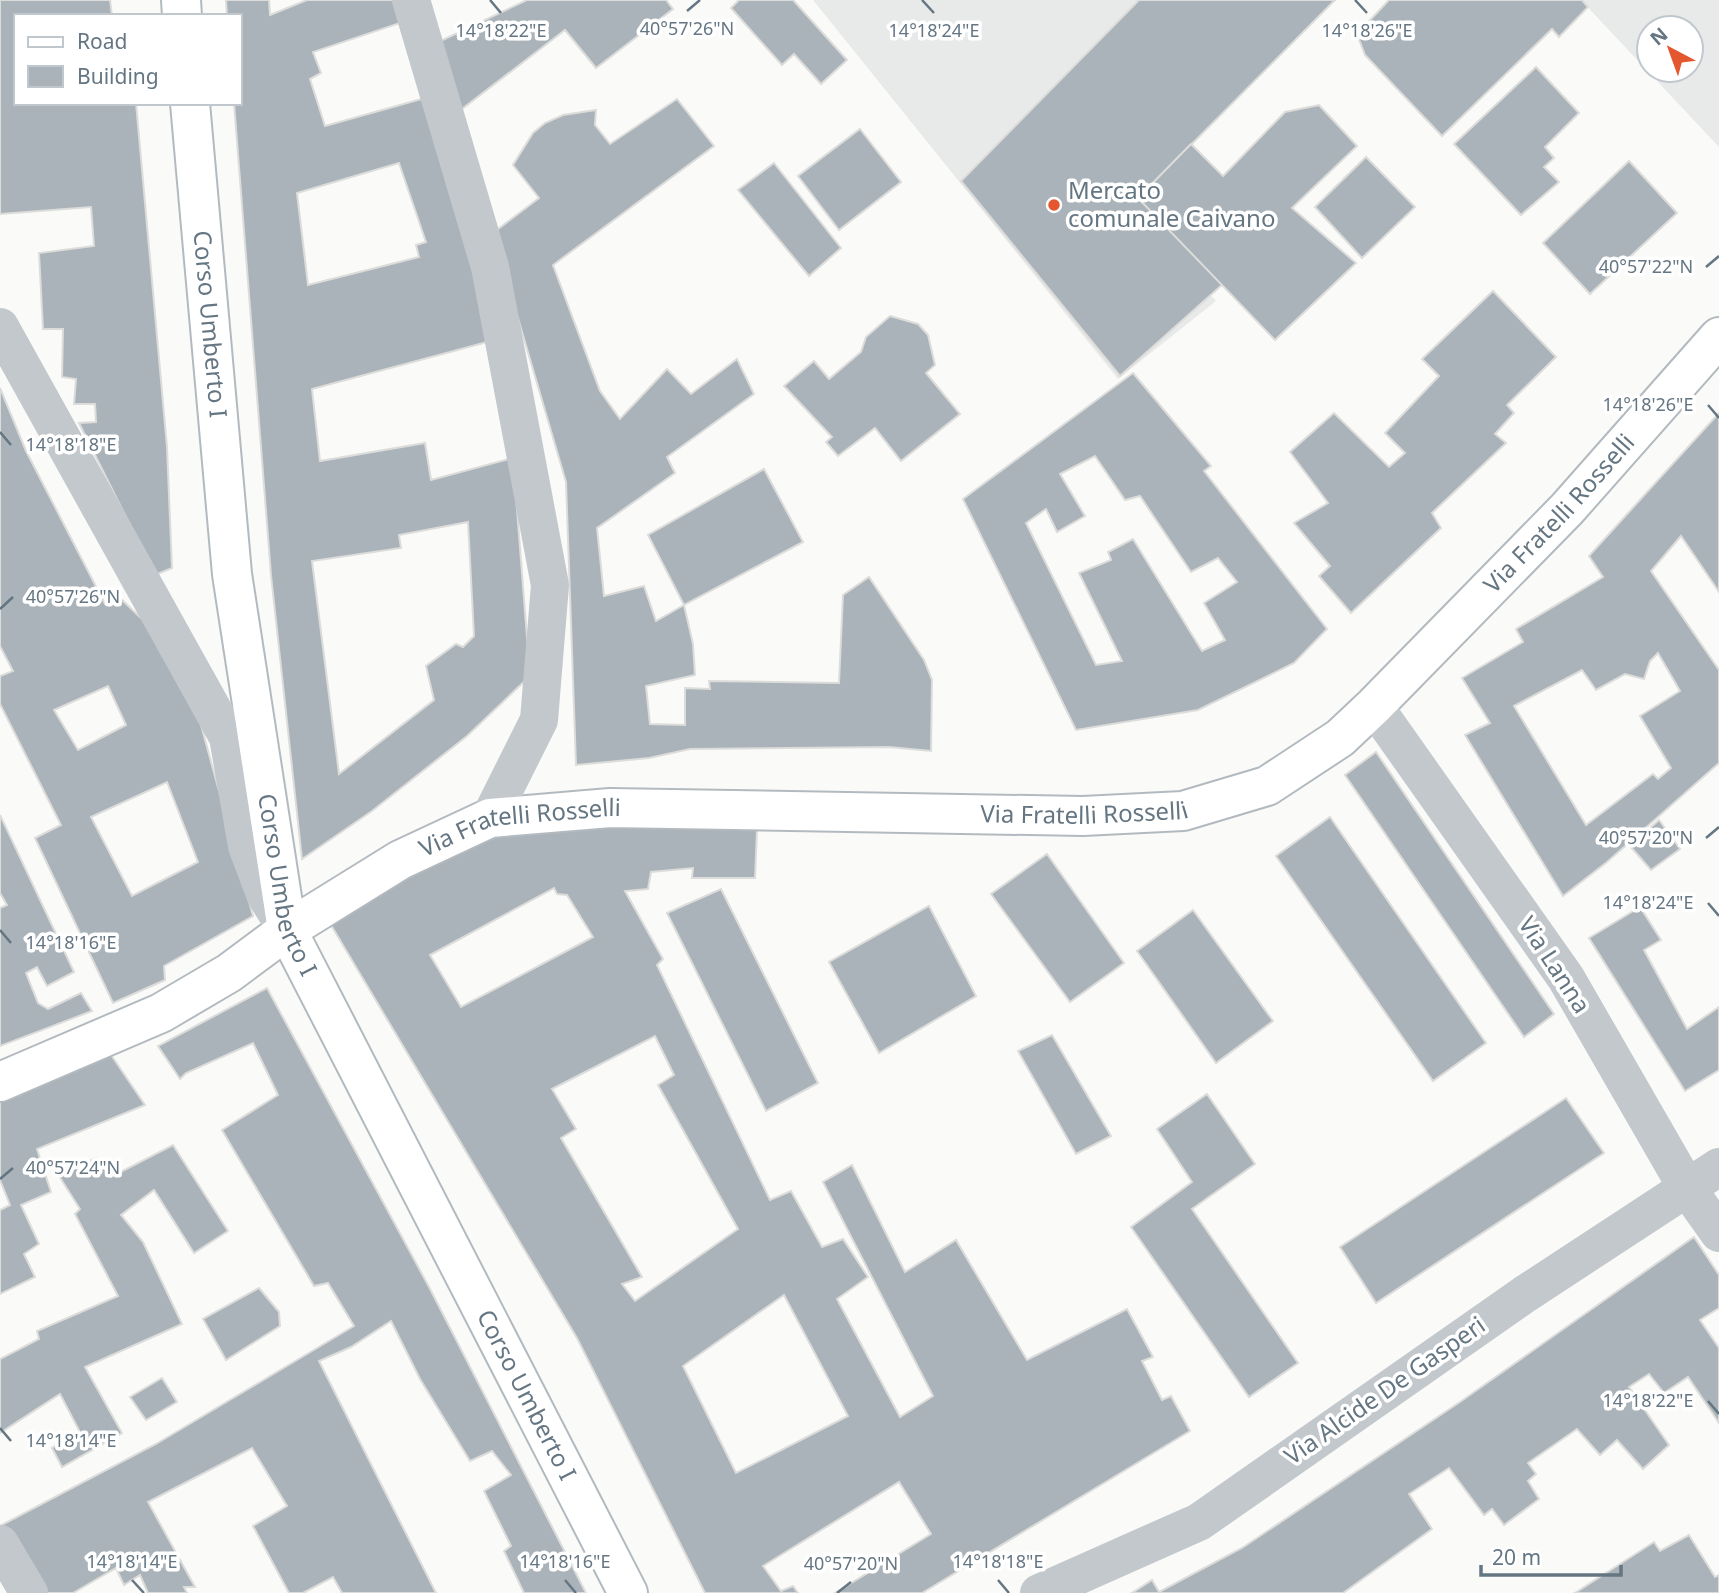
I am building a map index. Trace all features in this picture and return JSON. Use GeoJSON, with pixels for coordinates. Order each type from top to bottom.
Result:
{"type":"FeatureCollection","features":[{"type":"Feature","properties":{"kind":"main road","name":"Corso Umberto I"},"geometry":{"type":"LineString","coordinates":[[190,105],[233,574],[287,930],[628,1593]]}},
{"type":"Feature","properties":{"kind":"main road","name":"Via Fratelli Rosselli"},"geometry":{"type":"LineString","coordinates":[[0,1082],[161,1013],[229,973],[287,930],[400,860],[490,818],[610,808],[918,816],[1083,816],[1183,811],[1267,786],[1340,738],[1374,706],[1567,509],[1719,337]]}},
{"type":"Feature","properties":{"kind":"street"},"geometry":{"type":"LineString","coordinates":[[411,0],[490,267],[550,585],[540,720],[490,818]]}},
{"type":"Feature","properties":{"kind":"street"},"geometry":{"type":"LineString","coordinates":[[0,327],[228,737],[247,846],[265,894],[287,930]]}},
{"type":"Feature","properties":{"kind":"street","name":"Via Lanna"},"geometry":{"type":"LineString","coordinates":[[1374,706],[1566,978],[1687,1188],[1719,1233]]}},
{"type":"Feature","properties":{"kind":"street","name":"Via Alcide De Gasperi"},"geometry":{"type":"LineString","coordinates":[[1039,1593],[1199,1522],[1525,1294],[1719,1167]]}},
{"type":"Feature","properties":{"kind":"street"},"geometry":{"type":"LineString","coordinates":[[0,1544],[29,1593]]}},
{"type":"Feature","properties":{"kind":"shaded area","name":"Mercato comunale Caivano"},"geometry":{"type":"Polygon","coordinates":[[[813,0],[1152,0],[1043,108],[1216,301],[1118,379],[813,0]]]}},
{"type":"Feature","properties":{"kind":"shaded area"},"geometry":{"type":"Polygon","coordinates":[[[1581,0],[1719,0],[1719,147],[1660,84],[1705,84],[1705,14],[1635,14],[1635,58],[1581,0]]]}},
{"type":"Feature","properties":{"kind":"building"},"geometry":{"type":"Polygon","coordinates":[[[0,0],[110,0],[112,14],[14,14],[14,105],[136,105],[167,447],[172,568],[155,575],[79,423],[96,422],[95,404],[74,404],[76,379],[62,377],[63,329],[43,329],[39,253],[94,246],[91,207],[0,214],[0,0]]]}},
{"type":"Feature","properties":{"kind":"building"},"geometry":{"type":"Polygon","coordinates":[[[226,0],[269,0],[270,15],[307,0],[398,0],[406,21],[313,52],[321,73],[310,79],[325,126],[425,98],[502,338],[312,389],[320,461],[425,443],[431,480],[513,458],[530,676],[467,736],[372,811],[302,859],[271,575],[234,105],[242,105],[242,14],[227,14],[226,0]],[[399,163],[297,193],[308,285],[419,257],[416,245],[426,242],[399,163]],[[468,522],[399,535],[401,548],[312,561],[339,774],[434,700],[426,666],[456,644],[463,647],[474,636],[468,522]]]}},
{"type":"Feature","properties":{"kind":"building"},"geometry":{"type":"Polygon","coordinates":[[[527,0],[666,0],[673,9],[596,68],[565,30],[454,115],[432,45],[527,0]]]}},
{"type":"Feature","properties":{"kind":"building"},"geometry":{"type":"Polygon","coordinates":[[[739,0],[793,0],[847,60],[821,84],[794,54],[782,65],[731,8],[739,0]]]}},
{"type":"Feature","properties":{"kind":"building"},"geometry":{"type":"Polygon","coordinates":[[[1139,0],[1335,0],[1138,198],[1223,284],[1120,376],[961,181],[1139,0]]]}},
{"type":"Feature","properties":{"kind":"building"},"geometry":{"type":"Polygon","coordinates":[[[1389,0],[1582,0],[1588,7],[1559,37],[1552,29],[1442,136],[1365,55],[1357,34],[1389,0]]]}},
{"type":"Feature","properties":{"kind":"building"},"geometry":{"type":"Polygon","coordinates":[[[1536,67],[1579,113],[1545,147],[1554,158],[1544,167],[1559,182],[1521,215],[1454,144],[1536,67]]]}},
{"type":"Feature","properties":{"kind":"building"},"geometry":{"type":"Polygon","coordinates":[[[677,99],[714,146],[553,265],[600,391],[620,419],[667,369],[691,394],[737,359],[754,394],[667,457],[675,473],[597,528],[604,596],[644,586],[656,621],[684,605],[693,644],[695,675],[646,686],[650,724],[685,725],[685,688],[710,689],[709,681],[839,683],[843,595],[869,577],[924,660],[932,680],[931,751],[889,747],[690,749],[649,758],[576,765],[566,482],[493,233],[539,198],[513,165],[533,133],[545,123],[563,115],[596,110],[595,125],[610,144],[677,99]]]}},
{"type":"Feature","properties":{"kind":"building"},"geometry":{"type":"Polygon","coordinates":[[[1319,105],[1357,146],[1292,208],[1356,263],[1275,340],[1138,198],[1191,144],[1223,176],[1285,112],[1319,105]]]}},
{"type":"Feature","properties":{"kind":"building"},"geometry":{"type":"Polygon","coordinates":[[[860,129],[901,182],[839,230],[798,176],[860,129]]]}},
{"type":"Feature","properties":{"kind":"building"},"geometry":{"type":"Polygon","coordinates":[[[1366,157],[1415,207],[1362,258],[1315,207],[1366,157]]]}},
{"type":"Feature","properties":{"kind":"building"},"geometry":{"type":"Polygon","coordinates":[[[1629,161],[1677,213],[1590,294],[1543,243],[1629,161]]]}},
{"type":"Feature","properties":{"kind":"building"},"geometry":{"type":"Polygon","coordinates":[[[774,163],[841,248],[809,276],[738,190],[774,163]]]}},
{"type":"Feature","properties":{"kind":"building"},"geometry":{"type":"Polygon","coordinates":[[[1493,291],[1556,357],[1507,405],[1514,413],[1495,434],[1506,443],[1432,513],[1441,528],[1351,613],[1319,576],[1330,566],[1294,523],[1328,503],[1290,452],[1334,413],[1389,467],[1405,453],[1385,433],[1439,376],[1422,359],[1493,291]]]}},
{"type":"Feature","properties":{"kind":"building"},"geometry":{"type":"Polygon","coordinates":[[[890,316],[918,324],[928,335],[935,365],[926,373],[960,414],[901,461],[875,428],[838,456],[826,442],[832,437],[784,386],[814,361],[829,379],[861,352],[866,337],[890,316]]]}},
{"type":"Feature","properties":{"kind":"building"},"geometry":{"type":"Polygon","coordinates":[[[1133,373],[1211,466],[1204,471],[1327,629],[1294,663],[1198,710],[1076,730],[963,499],[1133,373]],[[1095,456],[1060,474],[1085,516],[1057,532],[1046,509],[1026,523],[1096,665],[1122,661],[1079,573],[1111,560],[1108,552],[1133,539],[1202,651],[1225,640],[1204,603],[1237,582],[1218,558],[1191,572],[1140,496],[1125,500],[1095,456]]]}},
{"type":"Feature","properties":{"kind":"building"},"geometry":{"type":"Polygon","coordinates":[[[0,388],[26,451],[105,604],[121,599],[144,621],[201,725],[253,916],[164,966],[165,980],[113,1003],[35,838],[61,825],[0,704],[0,676],[13,671],[0,646],[0,388]],[[108,686],[54,710],[78,750],[126,725],[108,686]],[[167,782],[91,817],[132,896],[198,862],[167,782]]]}},
{"type":"Feature","properties":{"kind":"building"},"geometry":{"type":"Polygon","coordinates":[[[1719,413],[1719,592],[1681,536],[1651,571],[1719,670],[1719,763],[1607,862],[1563,896],[1465,735],[1490,723],[1462,678],[1523,642],[1516,629],[1603,577],[1589,556],[1719,413]],[[1658,653],[1650,661],[1644,679],[1625,674],[1596,690],[1582,670],[1514,706],[1586,825],[1653,774],[1658,779],[1671,768],[1640,716],[1680,691],[1658,653]]]}},
{"type":"Feature","properties":{"kind":"building"},"geometry":{"type":"Polygon","coordinates":[[[764,469],[803,542],[684,605],[648,535],[764,469]]]}},
{"type":"Feature","properties":{"kind":"building"},"geometry":{"type":"Polygon","coordinates":[[[1376,752],[1554,1014],[1524,1037],[1345,775],[1376,752]]]}},
{"type":"Feature","properties":{"kind":"building"},"geometry":{"type":"Polygon","coordinates":[[[0,815],[74,972],[47,986],[37,967],[26,973],[38,1003],[48,1009],[81,993],[92,1011],[0,1046],[0,908],[7,905],[0,893],[0,815]]]}},
{"type":"Feature","properties":{"kind":"building"},"geometry":{"type":"Polygon","coordinates":[[[1330,817],[1486,1043],[1433,1081],[1276,856],[1330,817]]]}},
{"type":"Feature","properties":{"kind":"building"},"geometry":{"type":"Polygon","coordinates":[[[1659,820],[1680,849],[1651,870],[1630,846],[1659,820]]]}},
{"type":"Feature","properties":{"kind":"building"},"geometry":{"type":"Polygon","coordinates":[[[533,822],[757,830],[755,878],[692,878],[693,868],[651,872],[648,889],[625,891],[663,959],[657,965],[770,1200],[791,1191],[822,1247],[843,1239],[868,1277],[837,1299],[900,1417],[933,1396],[823,1182],[852,1165],[905,1272],[956,1240],[1027,1360],[1127,1309],[1153,1357],[1142,1361],[1162,1400],[1171,1396],[1190,1431],[922,1593],[835,1593],[931,1534],[899,1482],[763,1566],[781,1591],[793,1586],[798,1593],[705,1593],[577,1338],[328,920],[460,850],[533,822]],[[554,888],[430,955],[461,1007],[593,937],[567,895],[557,894],[554,888]],[[655,1036],[552,1089],[576,1129],[561,1138],[642,1277],[622,1284],[635,1301],[738,1229],[658,1085],[674,1075],[655,1036]],[[784,1295],[683,1366],[736,1473],[848,1416],[784,1295]]]}},
{"type":"Feature","properties":{"kind":"building"},"geometry":{"type":"Polygon","coordinates":[[[1047,854],[1124,963],[1070,1002],[991,894],[1047,854]]]}},
{"type":"Feature","properties":{"kind":"building"},"geometry":{"type":"Polygon","coordinates":[[[721,889],[818,1083],[766,1111],[667,913],[721,889]]]}},
{"type":"Feature","properties":{"kind":"building"},"geometry":{"type":"Polygon","coordinates":[[[929,906],[976,996],[879,1053],[829,962],[929,906]]]}},
{"type":"Feature","properties":{"kind":"building"},"geometry":{"type":"Polygon","coordinates":[[[1640,907],[1661,940],[1644,950],[1687,1029],[1719,1007],[1719,1070],[1685,1091],[1589,938],[1640,907]]]}},
{"type":"Feature","properties":{"kind":"building"},"geometry":{"type":"Polygon","coordinates":[[[1193,910],[1273,1021],[1216,1063],[1137,951],[1193,910]]]}},
{"type":"Feature","properties":{"kind":"building"},"geometry":{"type":"Polygon","coordinates":[[[267,988],[429,1287],[586,1593],[524,1593],[504,1551],[511,1546],[484,1491],[511,1475],[492,1451],[470,1461],[420,1379],[391,1321],[351,1347],[319,1361],[436,1593],[342,1593],[333,1577],[303,1593],[289,1593],[253,1526],[287,1506],[252,1448],[148,1502],[195,1587],[184,1587],[187,1593],[148,1593],[140,1575],[124,1585],[116,1568],[73,1593],[43,1593],[0,1526],[156,1444],[354,1326],[328,1283],[314,1286],[222,1130],[278,1095],[253,1043],[186,1073],[180,1079],[158,1046],[267,988]]]}},
{"type":"Feature","properties":{"kind":"building"},"geometry":{"type":"Polygon","coordinates":[[[1052,1035],[1111,1136],[1076,1154],[1018,1051],[1052,1035]]]}},
{"type":"Feature","properties":{"kind":"building"},"geometry":{"type":"Polygon","coordinates":[[[107,1049],[145,1105],[37,1149],[51,1192],[21,1205],[39,1244],[24,1254],[35,1277],[0,1294],[0,1210],[10,1205],[0,1180],[0,1088],[107,1049]]]}},
{"type":"Feature","properties":{"kind":"building"},"geometry":{"type":"Polygon","coordinates":[[[1207,1094],[1255,1164],[1192,1209],[1298,1363],[1249,1397],[1131,1227],[1192,1182],[1157,1129],[1207,1094]]]}},
{"type":"Feature","properties":{"kind":"building"},"geometry":{"type":"Polygon","coordinates":[[[1566,1098],[1604,1153],[1376,1303],[1340,1247],[1566,1098]]]}},
{"type":"Feature","properties":{"kind":"building"},"geometry":{"type":"Polygon","coordinates":[[[173,1145],[228,1231],[194,1253],[154,1190],[121,1215],[143,1242],[182,1324],[85,1367],[122,1433],[62,1467],[52,1448],[80,1432],[60,1394],[0,1433],[0,1359],[39,1339],[37,1331],[118,1296],[75,1214],[80,1209],[59,1176],[96,1158],[111,1177],[173,1145]]]}},
{"type":"Feature","properties":{"kind":"building"},"geometry":{"type":"Polygon","coordinates":[[[1694,1237],[1719,1275],[1719,1308],[1700,1320],[1719,1348],[1719,1423],[1688,1377],[1664,1393],[1649,1374],[1629,1387],[1669,1445],[1643,1469],[1617,1440],[1600,1455],[1577,1429],[1528,1463],[1536,1474],[1528,1481],[1539,1499],[1504,1525],[1492,1509],[1484,1515],[1449,1468],[1409,1494],[1432,1529],[1343,1593],[1132,1593],[1152,1580],[1159,1592],[1242,1548],[1460,1402],[1694,1237]]]}},
{"type":"Feature","properties":{"kind":"building"},"geometry":{"type":"Polygon","coordinates":[[[259,1288],[279,1312],[280,1326],[226,1360],[203,1319],[259,1288]]]}},
{"type":"Feature","properties":{"kind":"building"},"geometry":{"type":"Polygon","coordinates":[[[162,1378],[177,1402],[146,1420],[130,1397],[162,1378]]]}},
{"type":"Feature","properties":{"kind":"building"},"geometry":{"type":"Polygon","coordinates":[[[1689,1535],[1715,1577],[1719,1575],[1719,1593],[1575,1593],[1654,1542],[1660,1551],[1689,1535]]]}},
{"type":"Feature","properties":{"kind":"place","name":"Mercato comunale Caivano"},"geometry":{"type":"Point","coordinates":[1054,205]}}]}
